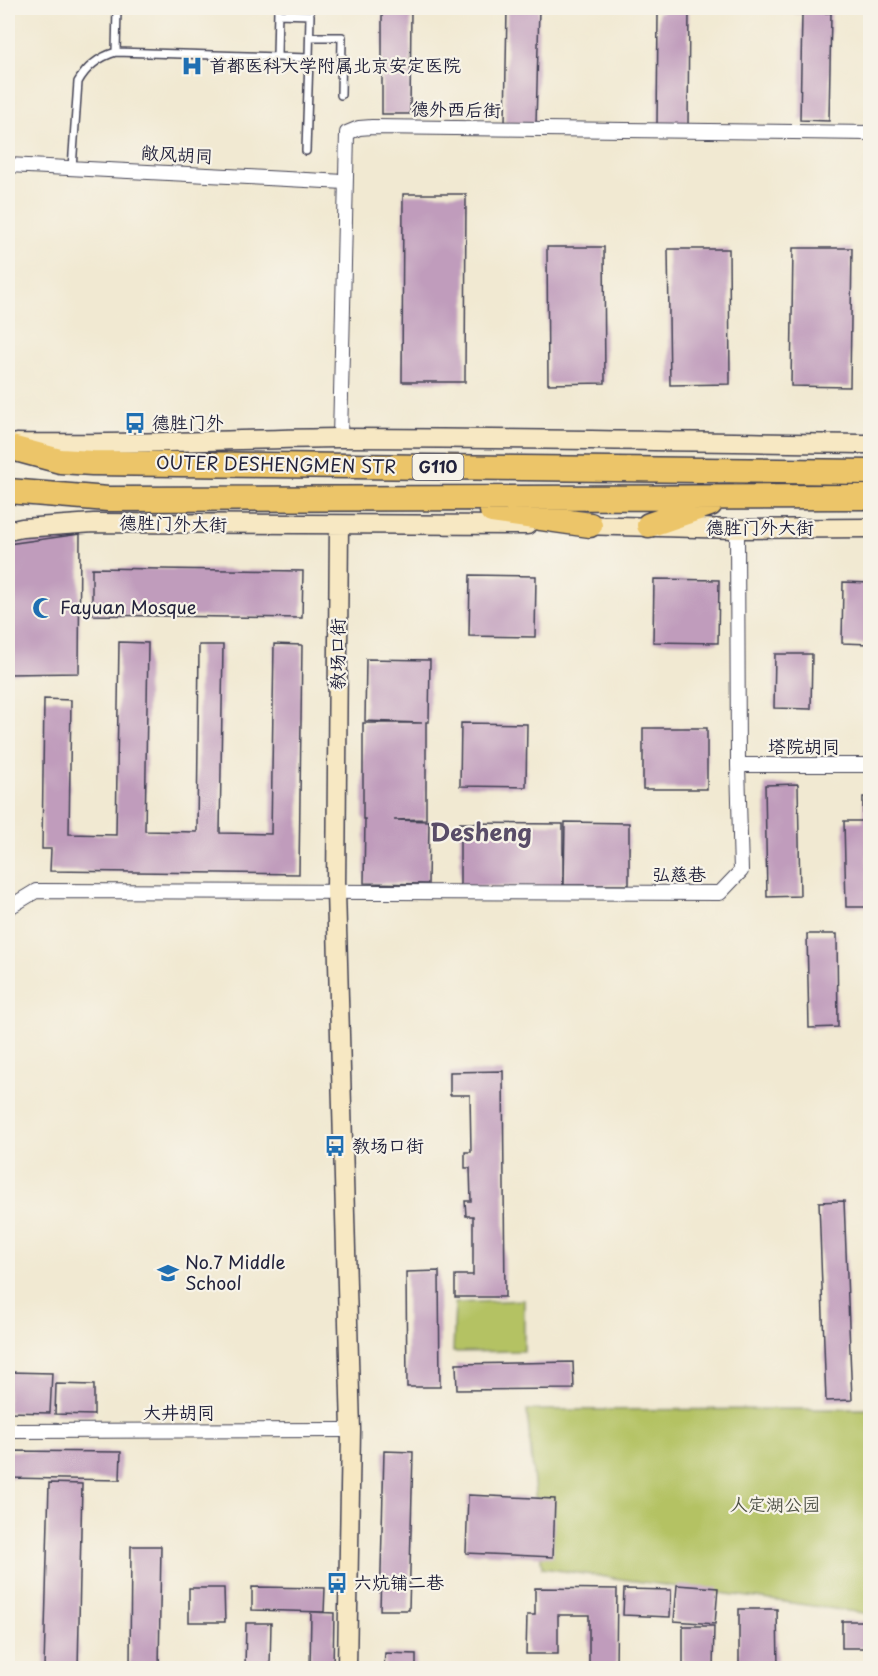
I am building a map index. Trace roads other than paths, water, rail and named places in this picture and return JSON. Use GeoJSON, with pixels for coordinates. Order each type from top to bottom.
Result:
{"type":"FeatureCollection","features":[{"type":"Feature","properties":{"kind":"highway","name":"OUTER DESHENGMEN STR"},"geometry":{"type":"LineString","coordinates":[[8,445],[60,461],[92,463],[870,472]]}},
{"type":"Feature","properties":{"kind":"highway"},"geometry":{"type":"LineString","coordinates":[[8,491],[108,499]]}},
{"type":"Feature","properties":{"kind":"highway","name":"OUTER DESHENGMEN STR"},"geometry":{"type":"LineString","coordinates":[[108,499],[729,497]]}},
{"type":"Feature","properties":{"kind":"highway"},"geometry":{"type":"LineString","coordinates":[[649,525],[729,497]]}},
{"type":"Feature","properties":{"kind":"highway","name":"G110"},"geometry":{"type":"LineString","coordinates":[[729,497],[870,497]]}},
{"type":"Feature","properties":{"kind":"highway"},"geometry":{"type":"LineString","coordinates":[[8,508],[108,499]]}},
{"type":"Feature","properties":{"kind":"highway"},"geometry":{"type":"LineString","coordinates":[[412,499],[590,525]]}},
{"type":"Feature","properties":{"kind":"street","name":"德外西后街"},"geometry":{"type":"LineString","coordinates":[[340,438],[347,133],[359,128],[870,133]]}},
{"type":"Feature","properties":{"kind":"street","name":"敞风胡同"},"geometry":{"type":"LineString","coordinates":[[8,165],[345,182]]}},
{"type":"Feature","properties":{"kind":"street","name":"OUTER DESHENGMEN STR"},"geometry":{"type":"LineString","coordinates":[[8,445],[340,438],[870,444]]}},
{"type":"Feature","properties":{"kind":"street","name":"德胜门外大街"},"geometry":{"type":"LineString","coordinates":[[8,531],[94,523],[339,525]]}},
{"type":"Feature","properties":{"kind":"street"},"geometry":{"type":"LineString","coordinates":[[339,525],[649,525]]}},
{"type":"Feature","properties":{"kind":"street","name":"教场口街"},"geometry":{"type":"LineString","coordinates":[[339,525],[336,891],[351,1430],[347,1668]]}},
{"type":"Feature","properties":{"kind":"street","name":"德胜门外大街"},"geometry":{"type":"LineString","coordinates":[[649,525],[737,529],[870,528]]}},
{"type":"Feature","properties":{"kind":"street","name":"弘慈巷"},"geometry":{"type":"LineString","coordinates":[[8,908],[36,891],[720,893],[741,871],[737,529]]}},
{"type":"Feature","properties":{"kind":"street","name":"塔院胡同"},"geometry":{"type":"LineString","coordinates":[[738,765],[870,765]]}},
{"type":"Feature","properties":{"kind":"street","name":"大井胡同"},"geometry":{"type":"LineString","coordinates":[[8,1431],[351,1430]]}},
{"type":"Feature","properties":{"kind":"lane"},"geometry":{"type":"LineString","coordinates":[[116,52],[117,8]]}},
{"type":"Feature","properties":{"kind":"lane"},"geometry":{"type":"LineString","coordinates":[[277,57],[278,11],[310,15],[306,151]]}},
{"type":"Feature","properties":{"kind":"lane"},"geometry":{"type":"LineString","coordinates":[[310,37],[342,37],[341,95]]}},
{"type":"Feature","properties":{"kind":"lane"},"geometry":{"type":"LineString","coordinates":[[72,168],[78,82],[84,70],[105,56],[116,52],[309,58]]}},
{"type":"Feature","properties":{"kind":"place","name":"首都医科大学附属北京安定医院"},"geometry":{"type":"Point","coordinates":[192,66]}},
{"type":"Feature","properties":{"kind":"place","name":"德胜门外"},"geometry":{"type":"Point","coordinates":[135,423]}},
{"type":"Feature","properties":{"kind":"place","name":"Fayuan Mosque"},"geometry":{"type":"Point","coordinates":[43,608]}},
{"type":"Feature","properties":{"kind":"place","name":"教场口街"},"geometry":{"type":"Point","coordinates":[335,1146]}},
{"type":"Feature","properties":{"kind":"place","name":"No.7 Middle School"},"geometry":{"type":"Point","coordinates":[168,1273]}},
{"type":"Feature","properties":{"kind":"place","name":"六炕铺二巷"},"geometry":{"type":"Point","coordinates":[337,1583]}},
{"type":"Feature","properties":{"kind":"district","name":"Desheng"},"geometry":{"type":"Point","coordinates":[481,833]}},
{"type":"Feature","properties":{"kind":"park label","name":"人定湖公园"},"geometry":{"type":"Point","coordinates":[775,1505]}}]}
